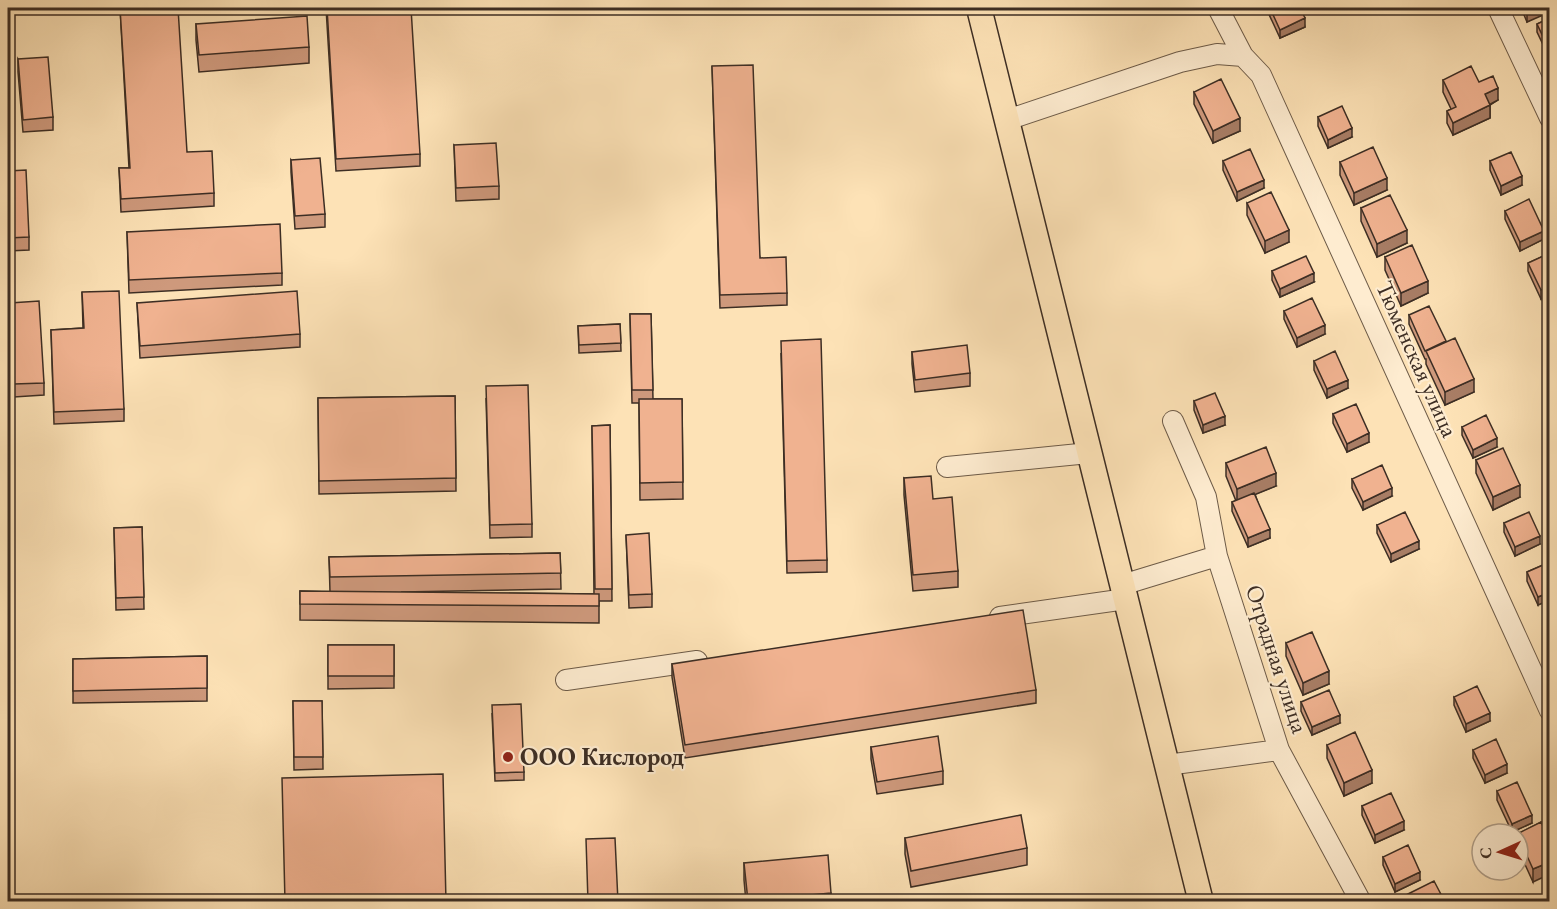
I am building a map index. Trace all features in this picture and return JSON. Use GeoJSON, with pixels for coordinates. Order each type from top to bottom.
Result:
{"type":"FeatureCollection","features":[{"type":"Feature","properties":{"kind":"main road"},"geometry":{"type":"LineString","coordinates":[[979,8],[1201,902]]}},
{"type":"Feature","properties":{"kind":"street","name":"Тюменская улица"},"geometry":{"type":"LineString","coordinates":[[1218,8],[1243,56],[1261,75],[1550,711]]}},
{"type":"Feature","properties":{"kind":"street"},"geometry":{"type":"LineString","coordinates":[[1498,8],[1550,118]]}},
{"type":"Feature","properties":{"kind":"street"},"geometry":{"type":"LineString","coordinates":[[1007,120],[1180,63],[1217,54],[1243,56]]}},
{"type":"Feature","properties":{"kind":"street","name":"Отрадная улица"},"geometry":{"type":"LineString","coordinates":[[1173,421],[1206,497],[1217,556],[1279,750],[1361,902]]}},
{"type":"Feature","properties":{"kind":"street"},"geometry":{"type":"LineString","coordinates":[[947,467],[1089,453]]}},
{"type":"Feature","properties":{"kind":"street"},"geometry":{"type":"LineString","coordinates":[[986,619],[1124,592],[1217,556]]}},
{"type":"Feature","properties":{"kind":"street"},"geometry":{"type":"LineString","coordinates":[[566,680],[718,658]]}},
{"type":"Feature","properties":{"kind":"street"},"geometry":{"type":"LineString","coordinates":[[1167,765],[1279,750]]}},
{"type":"Feature","properties":{"kind":"building"},"geometry":{"type":"Polygon","coordinates":[[[120,8],[178,8],[187,152],[212,151],[214,193],[121,199],[119,168],[130,168],[120,8]]]}},
{"type":"Feature","properties":{"kind":"building"},"geometry":{"type":"Polygon","coordinates":[[[327,8],[411,8],[420,154],[336,159],[327,8]]]}},
{"type":"Feature","properties":{"kind":"building"},"geometry":{"type":"Polygon","coordinates":[[[1270,8],[1300,8],[1305,18],[1280,30],[1270,8]]]}},
{"type":"Feature","properties":{"kind":"building"},"geometry":{"type":"Polygon","coordinates":[[[307,16],[309,47],[199,55],[196,24],[307,16]]]}},
{"type":"Feature","properties":{"kind":"building"},"geometry":{"type":"Polygon","coordinates":[[[1550,18],[1550,46],[1548,47],[1537,24],[1550,18]]]}},
{"type":"Feature","properties":{"kind":"building"},"geometry":{"type":"Polygon","coordinates":[[[48,57],[53,117],[23,120],[18,59],[48,57]]]}},
{"type":"Feature","properties":{"kind":"building"},"geometry":{"type":"Polygon","coordinates":[[[753,65],[760,258],[786,257],[787,293],[720,295],[712,66],[753,65]]]}},
{"type":"Feature","properties":{"kind":"building"},"geometry":{"type":"Polygon","coordinates":[[[1471,66],[1479,82],[1493,76],[1498,88],[1485,94],[1490,105],[1453,123],[1447,111],[1456,107],[1443,80],[1471,66]]]}},
{"type":"Feature","properties":{"kind":"building"},"geometry":{"type":"Polygon","coordinates":[[[1221,79],[1240,118],[1213,131],[1194,92],[1221,79]]]}},
{"type":"Feature","properties":{"kind":"building"},"geometry":{"type":"Polygon","coordinates":[[[1342,106],[1352,128],[1328,140],[1318,117],[1342,106]]]}},
{"type":"Feature","properties":{"kind":"building"},"geometry":{"type":"Polygon","coordinates":[[[496,143],[499,186],[456,188],[454,145],[496,143]]]}},
{"type":"Feature","properties":{"kind":"building"},"geometry":{"type":"Polygon","coordinates":[[[1373,147],[1387,178],[1354,193],[1340,162],[1373,147]]]}},
{"type":"Feature","properties":{"kind":"building"},"geometry":{"type":"Polygon","coordinates":[[[1250,149],[1264,180],[1237,192],[1223,161],[1250,149]]]}},
{"type":"Feature","properties":{"kind":"building"},"geometry":{"type":"Polygon","coordinates":[[[1511,152],[1522,176],[1501,186],[1490,161],[1511,152]]]}},
{"type":"Feature","properties":{"kind":"building"},"geometry":{"type":"Polygon","coordinates":[[[320,158],[325,214],[295,216],[291,160],[320,158]]]}},
{"type":"Feature","properties":{"kind":"building"},"geometry":{"type":"Polygon","coordinates":[[[26,170],[29,237],[8,238],[8,171],[26,170]]]}},
{"type":"Feature","properties":{"kind":"building"},"geometry":{"type":"Polygon","coordinates":[[[1271,192],[1289,230],[1265,241],[1247,203],[1271,192]]]}},
{"type":"Feature","properties":{"kind":"building"},"geometry":{"type":"Polygon","coordinates":[[[1390,195],[1407,230],[1377,244],[1361,208],[1390,195]]]}},
{"type":"Feature","properties":{"kind":"building"},"geometry":{"type":"Polygon","coordinates":[[[1529,199],[1544,231],[1520,242],[1505,211],[1529,199]]]}},
{"type":"Feature","properties":{"kind":"building"},"geometry":{"type":"Polygon","coordinates":[[[280,224],[282,273],[129,280],[127,232],[280,224]]]}},
{"type":"Feature","properties":{"kind":"building"},"geometry":{"type":"Polygon","coordinates":[[[1412,245],[1428,281],[1401,293],[1385,257],[1412,245]]]}},
{"type":"Feature","properties":{"kind":"building"},"geometry":{"type":"Polygon","coordinates":[[[1550,253],[1550,286],[1541,290],[1528,263],[1550,253]]]}},
{"type":"Feature","properties":{"kind":"building"},"geometry":{"type":"Polygon","coordinates":[[[1306,256],[1314,273],[1280,289],[1272,271],[1306,256]]]}},
{"type":"Feature","properties":{"kind":"building"},"geometry":{"type":"Polygon","coordinates":[[[119,291],[124,409],[54,412],[51,330],[84,328],[82,292],[119,291]]]}},
{"type":"Feature","properties":{"kind":"building"},"geometry":{"type":"Polygon","coordinates":[[[297,291],[300,334],[140,346],[137,303],[297,291]]]}},
{"type":"Feature","properties":{"kind":"building"},"geometry":{"type":"Polygon","coordinates":[[[1312,298],[1325,325],[1297,338],[1284,311],[1312,298]]]}},
{"type":"Feature","properties":{"kind":"building"},"geometry":{"type":"Polygon","coordinates":[[[39,301],[44,383],[14,384],[10,303],[39,301]]]}},
{"type":"Feature","properties":{"kind":"building"},"geometry":{"type":"Polygon","coordinates":[[[1429,306],[1446,341],[1425,351],[1409,315],[1429,306]]]}},
{"type":"Feature","properties":{"kind":"building"},"geometry":{"type":"Polygon","coordinates":[[[630,314],[651,314],[653,390],[632,390],[630,314]]]}},
{"type":"Feature","properties":{"kind":"building"},"geometry":{"type":"Polygon","coordinates":[[[620,324],[621,343],[579,345],[578,326],[620,324]]]}},
{"type":"Feature","properties":{"kind":"building"},"geometry":{"type":"Polygon","coordinates":[[[1455,338],[1474,379],[1445,392],[1426,351],[1455,338]]]}},
{"type":"Feature","properties":{"kind":"building"},"geometry":{"type":"Polygon","coordinates":[[[821,339],[827,560],[787,561],[781,341],[821,339]]]}},
{"type":"Feature","properties":{"kind":"building"},"geometry":{"type":"Polygon","coordinates":[[[967,345],[970,373],[915,380],[912,352],[967,345]]]}},
{"type":"Feature","properties":{"kind":"building"},"geometry":{"type":"Polygon","coordinates":[[[1335,351],[1348,380],[1327,389],[1314,361],[1335,351]]]}},
{"type":"Feature","properties":{"kind":"building"},"geometry":{"type":"Polygon","coordinates":[[[528,385],[532,524],[490,525],[486,386],[528,385]]]}},
{"type":"Feature","properties":{"kind":"building"},"geometry":{"type":"Polygon","coordinates":[[[1215,393],[1225,416],[1203,425],[1194,401],[1215,393]]]}},
{"type":"Feature","properties":{"kind":"building"},"geometry":{"type":"Polygon","coordinates":[[[455,396],[456,478],[319,481],[318,398],[455,396]]]}},
{"type":"Feature","properties":{"kind":"building"},"geometry":{"type":"Polygon","coordinates":[[[639,399],[682,399],[683,482],[640,483],[639,399]]]}},
{"type":"Feature","properties":{"kind":"building"},"geometry":{"type":"Polygon","coordinates":[[[1356,404],[1369,433],[1347,444],[1333,414],[1356,404]]]}},
{"type":"Feature","properties":{"kind":"building"},"geometry":{"type":"Polygon","coordinates":[[[1486,415],[1497,438],[1473,450],[1462,427],[1486,415]]]}},
{"type":"Feature","properties":{"kind":"building"},"geometry":{"type":"Polygon","coordinates":[[[610,425],[612,589],[595,589],[592,426],[610,425]]]}},
{"type":"Feature","properties":{"kind":"building"},"geometry":{"type":"Polygon","coordinates":[[[1266,447],[1276,473],[1237,489],[1226,463],[1266,447]]]}},
{"type":"Feature","properties":{"kind":"building"},"geometry":{"type":"Polygon","coordinates":[[[1503,448],[1520,485],[1493,497],[1476,460],[1503,448]]]}},
{"type":"Feature","properties":{"kind":"building"},"geometry":{"type":"Polygon","coordinates":[[[1382,465],[1392,488],[1363,502],[1352,479],[1382,465]]]}},
{"type":"Feature","properties":{"kind":"building"},"geometry":{"type":"Polygon","coordinates":[[[931,476],[933,499],[952,497],[958,571],[913,575],[904,478],[931,476]]]}},
{"type":"Feature","properties":{"kind":"building"},"geometry":{"type":"Polygon","coordinates":[[[1254,493],[1270,529],[1248,538],[1232,502],[1254,493]]]}},
{"type":"Feature","properties":{"kind":"building"},"geometry":{"type":"Polygon","coordinates":[[[1405,512],[1419,541],[1391,554],[1377,525],[1405,512]]]}},
{"type":"Feature","properties":{"kind":"building"},"geometry":{"type":"Polygon","coordinates":[[[1529,512],[1540,536],[1515,547],[1504,523],[1529,512]]]}},
{"type":"Feature","properties":{"kind":"building"},"geometry":{"type":"Polygon","coordinates":[[[142,527],[144,597],[116,598],[114,528],[142,527]]]}},
{"type":"Feature","properties":{"kind":"building"},"geometry":{"type":"Polygon","coordinates":[[[649,533],[652,594],[629,595],[626,535],[649,533]]]}},
{"type":"Feature","properties":{"kind":"building"},"geometry":{"type":"Polygon","coordinates":[[[560,553],[561,573],[330,577],[329,557],[560,553]]]}},
{"type":"Feature","properties":{"kind":"building"},"geometry":{"type":"Polygon","coordinates":[[[1550,562],[1550,592],[1538,597],[1527,572],[1550,562]]]}},
{"type":"Feature","properties":{"kind":"building"},"geometry":{"type":"Polygon","coordinates":[[[300,591],[599,594],[599,606],[300,604],[300,591]]]}},
{"type":"Feature","properties":{"kind":"building"},"geometry":{"type":"Polygon","coordinates":[[[1023,610],[1036,690],[685,745],[672,664],[1023,610]]]}},
{"type":"Feature","properties":{"kind":"building"},"geometry":{"type":"Polygon","coordinates":[[[1312,632],[1329,671],[1303,683],[1286,643],[1312,632]]]}},
{"type":"Feature","properties":{"kind":"building"},"geometry":{"type":"Polygon","coordinates":[[[328,645],[394,645],[394,676],[328,676],[328,645]]]}},
{"type":"Feature","properties":{"kind":"building"},"geometry":{"type":"Polygon","coordinates":[[[207,656],[207,688],[73,691],[73,659],[207,656]]]}},
{"type":"Feature","properties":{"kind":"building"},"geometry":{"type":"Polygon","coordinates":[[[1477,686],[1490,713],[1466,724],[1454,697],[1477,686]]]}},
{"type":"Feature","properties":{"kind":"building"},"geometry":{"type":"Polygon","coordinates":[[[1329,690],[1340,715],[1312,727],[1301,702],[1329,690]]]}},
{"type":"Feature","properties":{"kind":"building"},"geometry":{"type":"Polygon","coordinates":[[[293,701],[322,701],[323,757],[294,757],[293,701]]]}},
{"type":"Feature","properties":{"kind":"building","name":"ООО Кислород"},"geometry":{"type":"Polygon","coordinates":[[[521,704],[524,772],[495,773],[492,705],[521,704]]]}},
{"type":"Feature","properties":{"kind":"building"},"geometry":{"type":"Polygon","coordinates":[[[1355,732],[1372,770],[1344,783],[1327,745],[1355,732]]]}},
{"type":"Feature","properties":{"kind":"building"},"geometry":{"type":"Polygon","coordinates":[[[938,736],[943,771],[877,782],[871,747],[938,736]]]}},
{"type":"Feature","properties":{"kind":"building"},"geometry":{"type":"Polygon","coordinates":[[[1496,739],[1507,764],[1485,775],[1473,750],[1496,739]]]}},
{"type":"Feature","properties":{"kind":"building"},"geometry":{"type":"Polygon","coordinates":[[[443,774],[446,902],[285,902],[282,778],[443,774]]]}},
{"type":"Feature","properties":{"kind":"building"},"geometry":{"type":"Polygon","coordinates":[[[1517,782],[1532,815],[1511,822],[1497,791],[1517,782]]]}},
{"type":"Feature","properties":{"kind":"building"},"geometry":{"type":"Polygon","coordinates":[[[1391,793],[1404,821],[1375,835],[1362,806],[1391,793]]]}},
{"type":"Feature","properties":{"kind":"building"},"geometry":{"type":"Polygon","coordinates":[[[1021,815],[1027,848],[911,871],[905,838],[1021,815]]]}},
{"type":"Feature","properties":{"kind":"building"},"geometry":{"type":"Polygon","coordinates":[[[1541,822],[1550,842],[1550,862],[1533,869],[1530,862],[1530,828],[1541,822]]]}},
{"type":"Feature","properties":{"kind":"building"},"geometry":{"type":"Polygon","coordinates":[[[615,838],[618,902],[588,902],[586,839],[615,838]]]}},
{"type":"Feature","properties":{"kind":"building"},"geometry":{"type":"Polygon","coordinates":[[[1408,845],[1420,872],[1395,884],[1383,857],[1408,845]]]}},
{"type":"Feature","properties":{"kind":"building"},"geometry":{"type":"Polygon","coordinates":[[[828,855],[831,893],[748,901],[744,863],[828,855]]]}},
{"type":"Feature","properties":{"kind":"building"},"geometry":{"type":"Polygon","coordinates":[[[1434,881],[1445,902],[1406,902],[1404,896],[1434,881]]]}},
{"type":"Feature","properties":{"kind":"place","name":"ООО Кислород"},"geometry":{"type":"Point","coordinates":[508,757]}}]}
